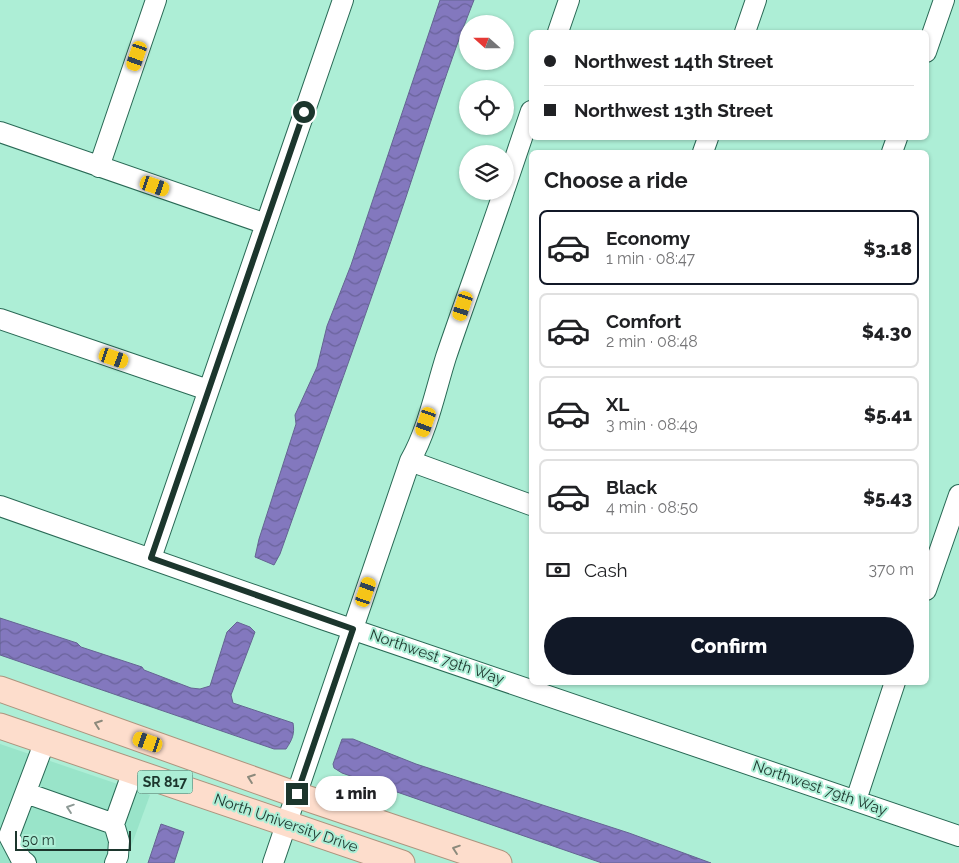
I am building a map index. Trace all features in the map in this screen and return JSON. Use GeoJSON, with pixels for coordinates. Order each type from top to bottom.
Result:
{"type":"FeatureCollection","features":[{"type":"Feature","properties":{"kind":"main road","name":"North University Drive"},"geometry":{"type":"LineString","coordinates":[[0,689],[498,863]]}},
{"type":"Feature","properties":{"kind":"main road","name":"North University Drive"},"geometry":{"type":"LineString","coordinates":[[0,726],[402,863]]}},
{"type":"Feature","properties":{"kind":"street"},"geometry":{"type":"LineString","coordinates":[[99,167],[156,0]]}},
{"type":"Feature","properties":{"kind":"street"},"geometry":{"type":"LineString","coordinates":[[151,558],[343,0]]}},
{"type":"Feature","properties":{"kind":"street"},"geometry":{"type":"LineString","coordinates":[[559,30],[569,0]]}},
{"type":"Feature","properties":{"kind":"street"},"geometry":{"type":"LineString","coordinates":[[746,30],[756,0]]}},
{"type":"Feature","properties":{"kind":"street"},"geometry":{"type":"LineString","coordinates":[[929,43],[944,0]]}},
{"type":"Feature","properties":{"kind":"street"},"geometry":{"type":"LineString","coordinates":[[514,161],[529,117]]}},
{"type":"Feature","properties":{"kind":"street"},"geometry":{"type":"LineString","coordinates":[[0,132],[266,224]]}},
{"type":"Feature","properties":{"kind":"street"},"geometry":{"type":"LineString","coordinates":[[273,863],[501,200]]}},
{"type":"Feature","properties":{"kind":"street"},"geometry":{"type":"LineString","coordinates":[[0,319],[208,390]]}},
{"type":"Feature","properties":{"kind":"street"},"geometry":{"type":"LineString","coordinates":[[410,461],[529,504]]}},
{"type":"Feature","properties":{"kind":"street"},"geometry":{"type":"LineString","coordinates":[[929,581],[959,494]]}},
{"type":"Feature","properties":{"kind":"street","name":"Northwest 79th Way"},"geometry":{"type":"LineString","coordinates":[[0,506],[959,836]]}},
{"type":"Feature","properties":{"kind":"street"},"geometry":{"type":"LineString","coordinates":[[856,800],[894,685]]}},
{"type":"Feature","properties":{"kind":"street"},"geometry":{"type":"LineString","coordinates":[[26,863],[21,859],[9,836],[45,741]]}},
{"type":"Feature","properties":{"kind":"street"},"geometry":{"type":"LineString","coordinates":[[115,863],[118,856],[119,841],[114,824],[133,771]]}},
{"type":"Feature","properties":{"kind":"street"},"geometry":{"type":"LineString","coordinates":[[26,793],[114,824]]}},
{"type":"Feature","properties":{"kind":"shaded area"},"geometry":{"type":"Polygon","coordinates":[[[0,744],[150,795],[125,863],[0,863],[0,744]]]}},
{"type":"Feature","properties":{"kind":"water"},"geometry":{"type":"Polygon","coordinates":[[[440,0],[474,0],[468,15],[459,15],[459,40],[360,331],[280,554],[274,565],[255,557],[259,539],[296,424],[295,415],[317,367],[327,326],[351,265],[440,0]]]}},
{"type":"Feature","properties":{"kind":"water"},"geometry":{"type":"Polygon","coordinates":[[[0,618],[77,643],[81,647],[142,667],[144,670],[191,688],[200,689],[210,686],[227,632],[237,622],[250,627],[255,632],[231,695],[233,703],[293,723],[294,730],[291,740],[286,749],[274,749],[0,655],[0,618]]]}},
{"type":"Feature","properties":{"kind":"water"},"geometry":{"type":"Polygon","coordinates":[[[342,739],[353,739],[416,764],[629,833],[711,863],[602,863],[342,773],[334,768],[333,764],[342,739]]]}},
{"type":"Feature","properties":{"kind":"water"},"geometry":{"type":"Polygon","coordinates":[[[161,824],[184,832],[174,863],[148,863],[161,824]]]}},
{"type":"Feature","properties":{"kind":"route"},"geometry":{"type":"LineString","coordinates":[[297,794],[353,629],[151,558],[304,112]]}}]}
